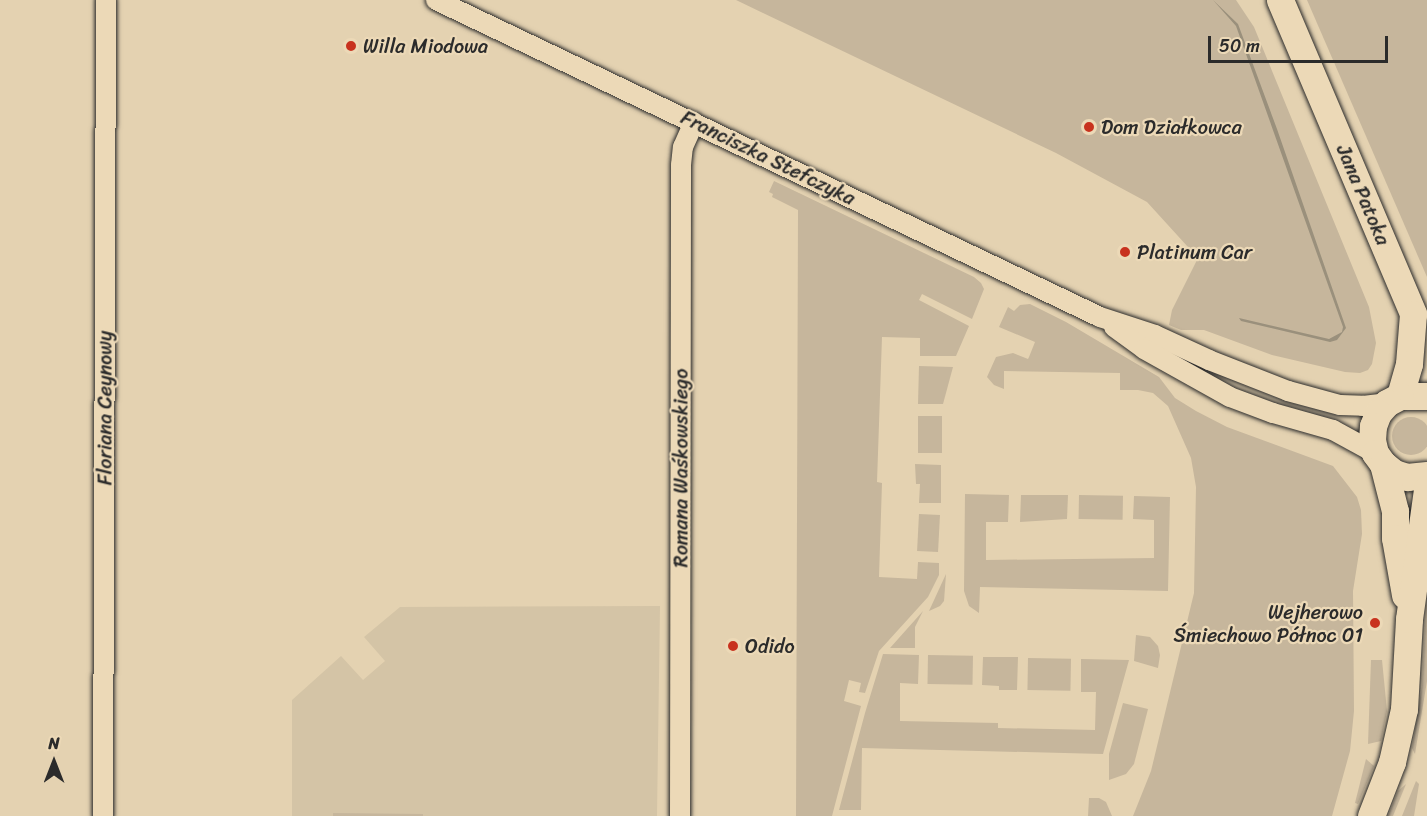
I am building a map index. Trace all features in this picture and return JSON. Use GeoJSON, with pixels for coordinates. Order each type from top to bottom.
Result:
{"type":"FeatureCollection","features":[{"type":"Feature","properties":{"kind":"main road","name":"Jana Patoka"},"geometry":{"type":"LineString","coordinates":[[1280,0],[1420,323],[1410,364],[1394,399],[1378,413],[1372,426],[1372,440],[1395,511],[1395,538],[1409,620]]}},
{"type":"Feature","properties":{"kind":"main road"},"geometry":{"type":"LineString","coordinates":[[1394,399],[1427,396]]}},
{"type":"Feature","properties":{"kind":"main road"},"geometry":{"type":"LineString","coordinates":[[1379,459],[1394,473],[1407,477],[1427,475]]}},
{"type":"Feature","properties":{"kind":"main road"},"geometry":{"type":"LineString","coordinates":[[1371,816],[1392,762],[1404,709],[1409,620],[1427,489]]}},
{"type":"Feature","properties":{"kind":"street","name":"Floriana Ceynowy"},"geometry":{"type":"LineString","coordinates":[[103,816],[106,0]]}},
{"type":"Feature","properties":{"kind":"street","name":"Franciszka Stefczyka"},"geometry":{"type":"LineString","coordinates":[[436,0],[1100,317],[1155,335],[1230,369],[1288,391],[1340,405],[1363,406],[1394,399]]}},
{"type":"Feature","properties":{"kind":"street","name":"Romana Waśkowskiego"},"geometry":{"type":"LineString","coordinates":[[681,816],[681,165],[683,147],[694,123]]}},
{"type":"Feature","properties":{"kind":"street","name":"Franciszka Stefczyka"},"geometry":{"type":"LineString","coordinates":[[1100,317],[1144,349],[1219,391],[1274,413],[1333,430],[1379,459]]}},
{"type":"Feature","properties":{"kind":"street"},"geometry":{"type":"LineString","coordinates":[[1219,391],[1230,369]]}},
{"type":"Feature","properties":{"kind":"shaded area"},"geometry":{"type":"Polygon","coordinates":[[[736,0],[1236,0],[1254,27],[1369,307],[1376,343],[1372,364],[1368,370],[1360,373],[1345,372],[1272,355],[1204,330],[1181,330],[1169,325],[1172,310],[1198,258],[1147,202],[1056,153],[736,0]]]}},
{"type":"Feature","properties":{"kind":"shaded area"},"geometry":{"type":"Polygon","coordinates":[[[1213,0],[1238,24],[1277,129],[1346,328],[1337,340],[1330,342],[1241,321],[1239,318],[1329,339],[1342,332],[1343,327],[1236,26],[1213,0]]]}},
{"type":"Feature","properties":{"kind":"shaded area"},"geometry":{"type":"Polygon","coordinates":[[[1307,0],[1427,0],[1427,277],[1307,0]]]}},
{"type":"Feature","properties":{"kind":"shaded area"},"geometry":{"type":"Polygon","coordinates":[[[774,181],[974,277],[984,289],[972,319],[922,294],[919,300],[969,326],[956,356],[920,356],[920,338],[882,337],[877,482],[882,483],[879,577],[917,579],[918,562],[939,563],[939,575],[928,597],[879,651],[865,693],[859,692],[861,683],[849,680],[844,701],[861,706],[832,816],[796,816],[798,210],[772,197],[773,194],[769,192],[774,181]]]}},
{"type":"Feature","properties":{"kind":"shaded area"},"geometry":{"type":"Polygon","coordinates":[[[1030,304],[1066,322],[1159,377],[1175,398],[1196,411],[1227,427],[1333,466],[1357,497],[1361,510],[1362,534],[1353,591],[1354,711],[1350,751],[1332,816],[1133,816],[1151,771],[1194,593],[1196,487],[1191,458],[1168,406],[1153,393],[1120,390],[1120,373],[1004,371],[1004,389],[994,385],[987,377],[996,357],[1013,353],[1028,359],[1029,357],[1035,342],[999,327],[1008,307],[1014,311],[1020,305],[1030,304]]]}},
{"type":"Feature","properties":{"kind":"shaded area"},"geometry":{"type":"Polygon","coordinates":[[[919,366],[953,367],[943,404],[918,404],[919,366]]]}},
{"type":"Feature","properties":{"kind":"shaded area"},"geometry":{"type":"Polygon","coordinates":[[[918,416],[942,416],[942,453],[918,453],[918,416]]]}},
{"type":"Feature","properties":{"kind":"shaded area"},"geometry":{"type":"Polygon","coordinates":[[[1411,417],[1424,423],[1430,436],[1424,449],[1411,455],[1398,449],[1392,436],[1398,423],[1411,417]]]}},
{"type":"Feature","properties":{"kind":"shaded area"},"geometry":{"type":"Polygon","coordinates":[[[915,464],[941,465],[941,503],[919,503],[920,484],[916,484],[915,464]]]}},
{"type":"Feature","properties":{"kind":"shaded area"},"geometry":{"type":"Polygon","coordinates":[[[965,494],[1009,495],[1008,522],[986,522],[986,560],[1154,558],[1154,520],[1133,519],[1134,496],[1170,497],[1168,591],[980,587],[979,613],[969,606],[964,591],[965,494]]]}},
{"type":"Feature","properties":{"kind":"shaded area"},"geometry":{"type":"Polygon","coordinates":[[[1021,495],[1068,495],[1067,519],[1020,522],[1021,495]]]}},
{"type":"Feature","properties":{"kind":"shaded area"},"geometry":{"type":"Polygon","coordinates":[[[1079,495],[1123,496],[1123,520],[1079,519],[1079,495]]]}},
{"type":"Feature","properties":{"kind":"shaded area"},"geometry":{"type":"Polygon","coordinates":[[[919,514],[940,515],[938,552],[917,551],[919,514]]]}},
{"type":"Feature","properties":{"kind":"shaded area"},"geometry":{"type":"Polygon","coordinates":[[[946,574],[944,601],[940,606],[929,611],[946,574]]]}},
{"type":"Feature","properties":{"kind":"shaded area"},"geometry":{"type":"Polygon","coordinates":[[[1427,588],[1427,681],[1415,754],[1412,748],[1422,686],[1427,588]]]}},
{"type":"Feature","properties":{"kind":"shaded area"},"geometry":{"type":"Polygon","coordinates":[[[660,606],[657,816],[292,816],[292,700],[341,656],[363,680],[385,661],[364,637],[400,607],[660,606]]]}},
{"type":"Feature","properties":{"kind":"shaded area"},"geometry":{"type":"Polygon","coordinates":[[[923,611],[915,627],[915,648],[890,648],[923,611]]]}},
{"type":"Feature","properties":{"kind":"shaded area"},"geometry":{"type":"Polygon","coordinates":[[[1136,635],[1150,637],[1158,646],[1160,655],[1158,668],[1134,661],[1136,635]]]}},
{"type":"Feature","properties":{"kind":"shaded area"},"geometry":{"type":"Polygon","coordinates":[[[883,654],[919,655],[918,684],[900,683],[900,721],[998,723],[998,728],[1095,730],[1096,692],[1081,692],[1081,659],[1129,660],[1103,754],[862,748],[861,810],[839,810],[883,654]]]}},
{"type":"Feature","properties":{"kind":"shaded area"},"geometry":{"type":"Polygon","coordinates":[[[928,655],[973,656],[972,685],[927,684],[928,655]]]}},
{"type":"Feature","properties":{"kind":"shaded area"},"geometry":{"type":"Polygon","coordinates":[[[983,657],[1018,657],[1017,690],[999,690],[999,686],[982,685],[983,657]]]}},
{"type":"Feature","properties":{"kind":"shaded area"},"geometry":{"type":"Polygon","coordinates":[[[1028,658],[1071,659],[1070,691],[1027,690],[1028,658]]]}},
{"type":"Feature","properties":{"kind":"shaded area"},"geometry":{"type":"Polygon","coordinates":[[[1371,660],[1382,660],[1387,711],[1381,741],[1368,744],[1371,660]]]}},
{"type":"Feature","properties":{"kind":"shaded area"},"geometry":{"type":"Polygon","coordinates":[[[1123,703],[1148,709],[1134,764],[1126,774],[1109,780],[1109,754],[1123,703]]]}},
{"type":"Feature","properties":{"kind":"shaded area"},"geometry":{"type":"Polygon","coordinates":[[[1366,759],[1374,766],[1358,804],[1355,803],[1366,759]]]}},
{"type":"Feature","properties":{"kind":"shaded area"},"geometry":{"type":"Polygon","coordinates":[[[1416,781],[1419,784],[1414,816],[1402,816],[1416,781]]]}},
{"type":"Feature","properties":{"kind":"shaded area"},"geometry":{"type":"Polygon","coordinates":[[[1406,784],[1393,816],[1388,816],[1398,791],[1406,784]]]}},
{"type":"Feature","properties":{"kind":"shaded area"},"geometry":{"type":"Polygon","coordinates":[[[1089,798],[1099,798],[1106,802],[1112,816],[1088,816],[1089,798]]]}},
{"type":"Feature","properties":{"kind":"shaded area"},"geometry":{"type":"Polygon","coordinates":[[[333,813],[423,814],[423,816],[333,816],[333,813]]]}},
{"type":"Feature","properties":{"kind":"place","name":"Willa Miodowa"},"geometry":{"type":"Point","coordinates":[351,46]}},
{"type":"Feature","properties":{"kind":"place","name":"Dom Działkowca"},"geometry":{"type":"Point","coordinates":[1089,127]}},
{"type":"Feature","properties":{"kind":"place","name":"Platinum Car"},"geometry":{"type":"Point","coordinates":[1125,252]}},
{"type":"Feature","properties":{"kind":"place","name":"Wejherowo Śmiechowo Północ 01"},"geometry":{"type":"Point","coordinates":[1375,623]}},
{"type":"Feature","properties":{"kind":"place","name":"Odido"},"geometry":{"type":"Point","coordinates":[733,646]}}]}
